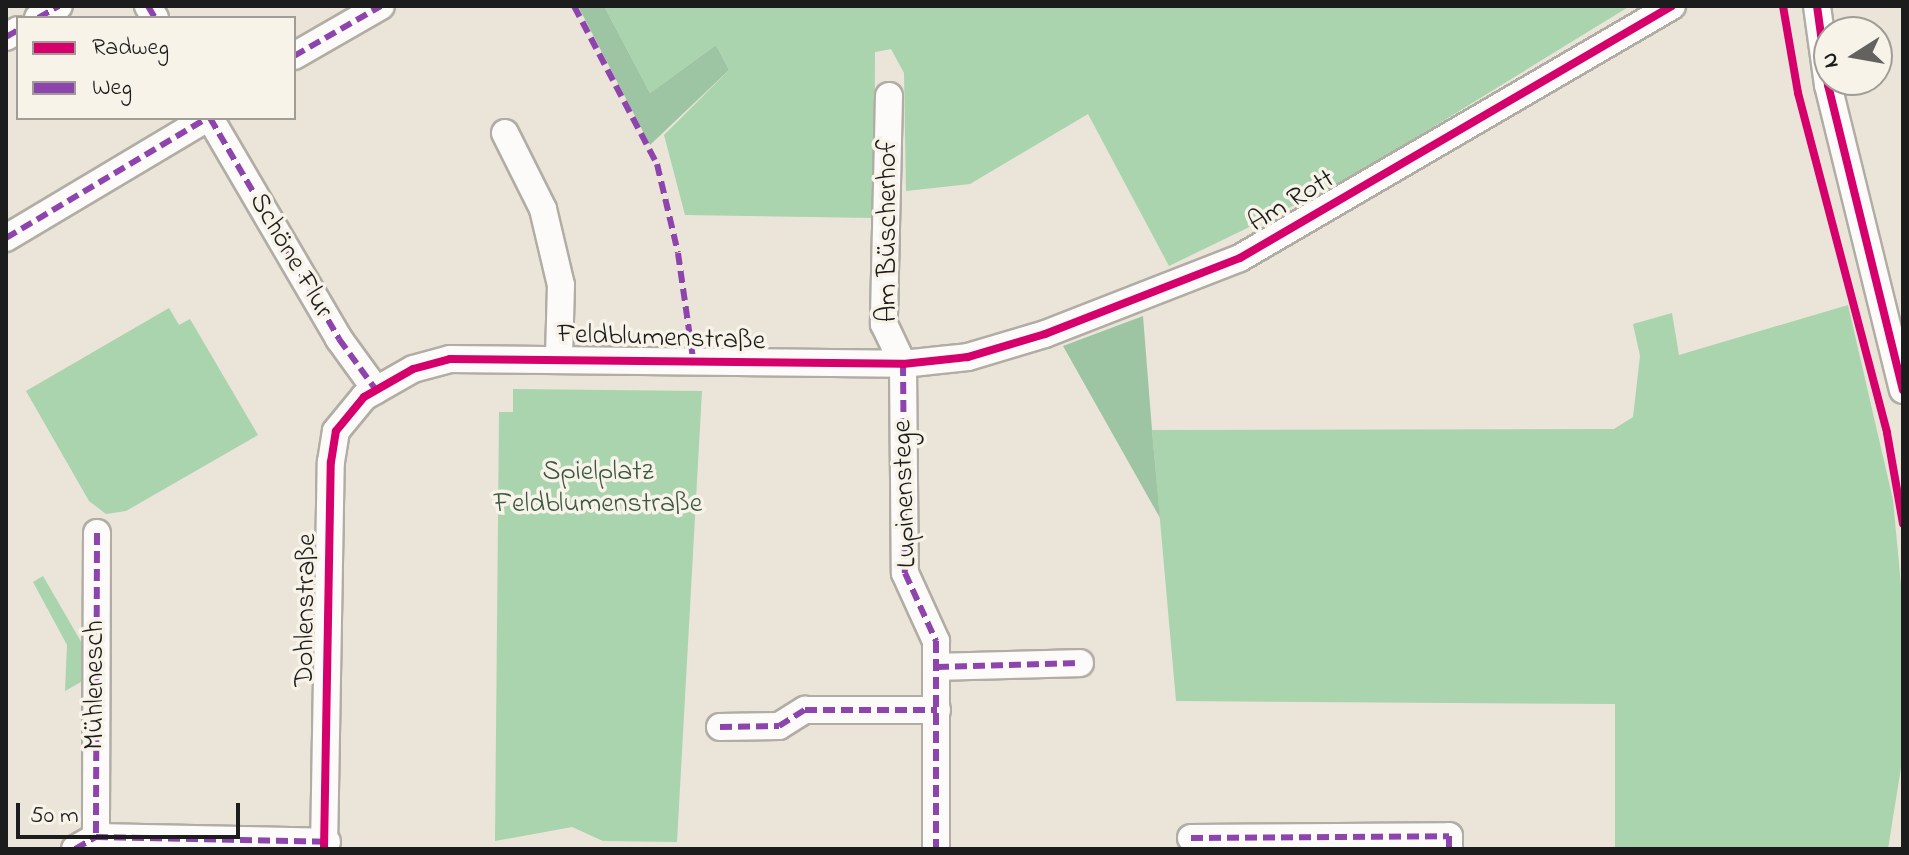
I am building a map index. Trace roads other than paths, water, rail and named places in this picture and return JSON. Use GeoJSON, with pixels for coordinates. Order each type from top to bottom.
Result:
{"type":"FeatureCollection","features":[{"type":"Feature","properties":{"kind":"street"},"geometry":{"type":"LineString","coordinates":[[42,16],[59,6]]}},
{"type":"Feature","properties":{"kind":"street"},"geometry":{"type":"LineString","coordinates":[[296,55],[381,6]]}},
{"type":"Feature","properties":{"kind":"street","name":"Am Rott"},"geometry":{"type":"LineString","coordinates":[[903,364],[968,357],[1045,334],[1240,258],[1672,6]]}},
{"type":"Feature","properties":{"kind":"street"},"geometry":{"type":"LineString","coordinates":[[1817,6],[1828,85],[1903,390]]}},
{"type":"Feature","properties":{"kind":"street","name":"Am Büscherhof"},"geometry":{"type":"LineString","coordinates":[[889,96],[884,324],[903,364]]}},
{"type":"Feature","properties":{"kind":"street","name":"Schöne Flur"},"geometry":{"type":"LineString","coordinates":[[6,238],[205,120]]}},
{"type":"Feature","properties":{"kind":"street","name":"Schöne Flur"},"geometry":{"type":"LineString","coordinates":[[209,120],[339,339],[376,390]]}},
{"type":"Feature","properties":{"kind":"street","name":"Feldblumenstraße"},"geometry":{"type":"LineString","coordinates":[[505,133],[543,209],[561,285],[559,358]]}},
{"type":"Feature","properties":{"kind":"street","name":"Feldblumenstraße"},"geometry":{"type":"LineString","coordinates":[[376,390],[413,369],[450,359],[559,358],[713,365],[903,364]]}},
{"type":"Feature","properties":{"kind":"street","name":"Lupinenstege"},"geometry":{"type":"LineString","coordinates":[[903,364],[905,573],[936,641],[936,849]]}},
{"type":"Feature","properties":{"kind":"street","name":"Dohlenstraße"},"geometry":{"type":"LineString","coordinates":[[325,845],[331,462],[336,431],[376,390]]}},
{"type":"Feature","properties":{"kind":"street","name":"Mühlenesch"},"geometry":{"type":"LineString","coordinates":[[97,533],[86,843],[325,845]]}},
{"type":"Feature","properties":{"kind":"street"},"geometry":{"type":"LineString","coordinates":[[937,667],[1080,663]]}},
{"type":"Feature","properties":{"kind":"street"},"geometry":{"type":"LineString","coordinates":[[720,727],[779,726],[805,710],[937,710]]}},
{"type":"Feature","properties":{"kind":"street"},"geometry":{"type":"LineString","coordinates":[[1191,838],[1449,836],[1449,849]]}},
{"type":"Feature","properties":{"kind":"park label","name":"Spielplatz Feldblumenstraße"},"geometry":{"type":"Point","coordinates":[598,489]}}]}
